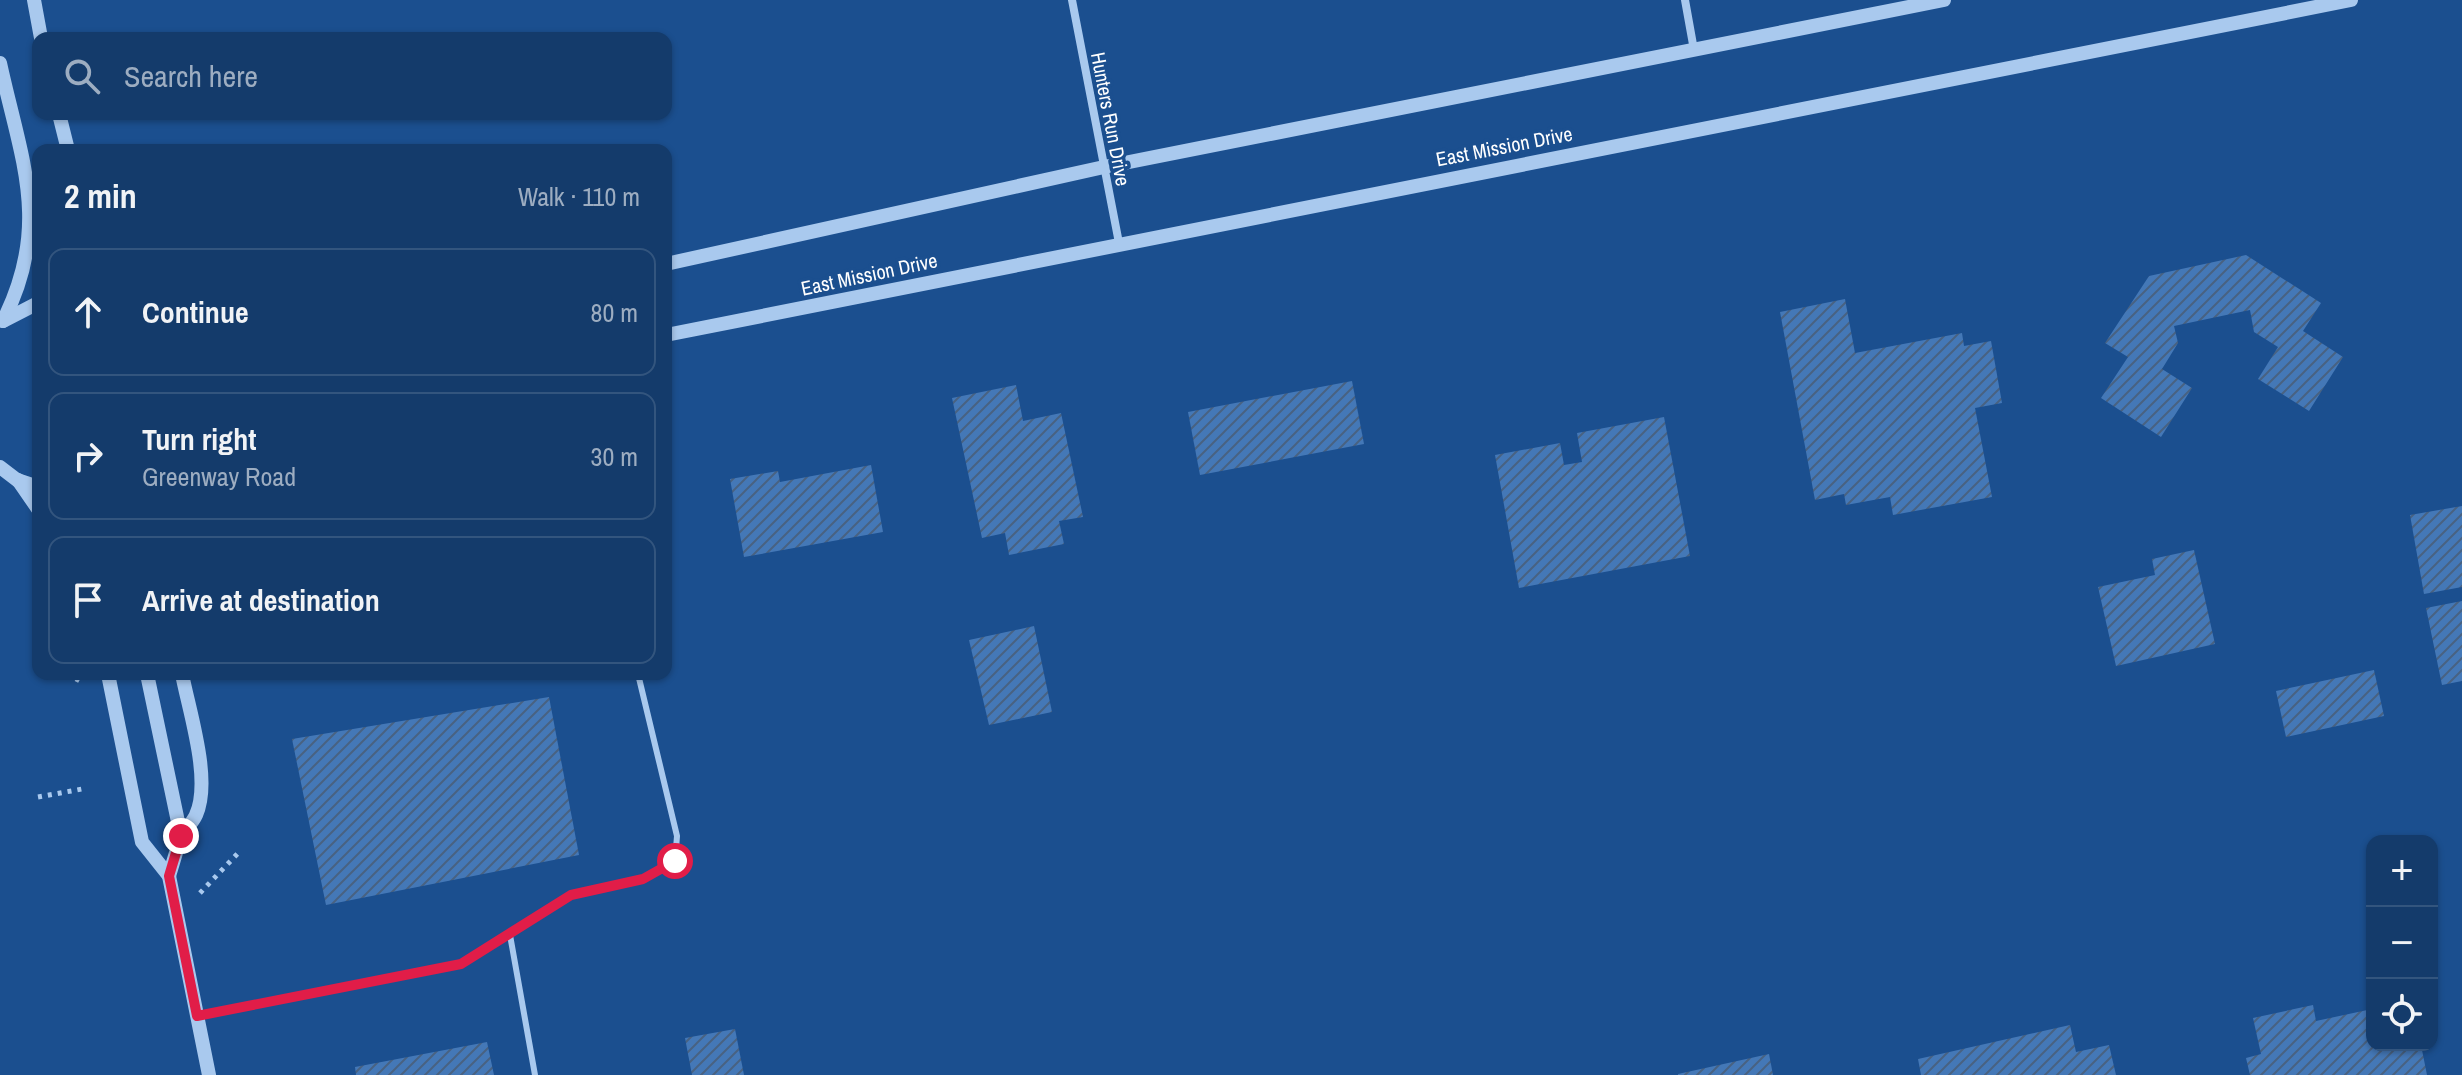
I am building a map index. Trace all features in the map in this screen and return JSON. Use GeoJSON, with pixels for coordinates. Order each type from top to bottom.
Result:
{"type":"FeatureCollection","features":[{"type":"Feature","properties":{"kind":"street"},"geometry":{"type":"LineString","coordinates":[[34,0],[40,32]]}},
{"type":"Feature","properties":{"kind":"street","name":"Hunters Run Drive"},"geometry":{"type":"LineString","coordinates":[[1072,0],[1119,243]]}},
{"type":"Feature","properties":{"kind":"street"},"geometry":{"type":"LineString","coordinates":[[1685,0],[1694,50]]}},
{"type":"Feature","properties":{"kind":"street"},"geometry":{"type":"LineString","coordinates":[[672,263],[1104,167],[1944,0]]}},
{"type":"Feature","properties":{"kind":"street","name":"East Mission Drive"},"geometry":{"type":"LineString","coordinates":[[672,334],[2351,0]]}},
{"type":"Feature","properties":{"kind":"street"},"geometry":{"type":"LineString","coordinates":[[0,63],[26,172],[32,212],[26,260],[2,323]]}},
{"type":"Feature","properties":{"kind":"street"},"geometry":{"type":"LineString","coordinates":[[60,120],[66,144]]}},
{"type":"Feature","properties":{"kind":"street"},"geometry":{"type":"LineString","coordinates":[[2,323],[32,306]]}},
{"type":"Feature","properties":{"kind":"street"},"geometry":{"type":"LineString","coordinates":[[0,467],[17,480],[32,501]]}},
{"type":"Feature","properties":{"kind":"street"},"geometry":{"type":"LineString","coordinates":[[17,480],[32,485]]}},
{"type":"Feature","properties":{"kind":"street"},"geometry":{"type":"LineString","coordinates":[[109,680],[142,842],[169,876],[209,1075]]}},
{"type":"Feature","properties":{"kind":"street"},"geometry":{"type":"LineString","coordinates":[[148,680],[181,836]]}},
{"type":"Feature","properties":{"kind":"street"},"geometry":{"type":"LineString","coordinates":[[169,876],[181,836],[196,815],[201,788],[200,766],[183,680]]}},
{"type":"Feature","properties":{"kind":"lane"},"geometry":{"type":"LineString","coordinates":[[197,1016],[461,964],[571,895],[643,879],[675,861],[677,836],[639,680]]}},
{"type":"Feature","properties":{"kind":"lane"},"geometry":{"type":"LineString","coordinates":[[510,935],[535,1075]]}},
{"type":"Feature","properties":{"kind":"path"},"geometry":{"type":"LineString","coordinates":[[38,797],[82,789]]}},
{"type":"Feature","properties":{"kind":"path"},"geometry":{"type":"LineString","coordinates":[[178,916],[241,850]]}},
{"type":"Feature","properties":{"kind":"building"},"geometry":{"type":"Polygon","coordinates":[[[2246,255],[2321,303],[2303,331],[2343,357],[2309,411],[2258,379],[2278,347],[2254,332],[2250,310],[2174,326],[2178,343],[2162,369],[2192,388],[2161,437],[2101,398],[2128,357],[2105,343],[2149,276],[2246,255]]]}},
{"type":"Feature","properties":{"kind":"building"},"geometry":{"type":"Polygon","coordinates":[[[1845,299],[1855,353],[1962,333],[1964,346],[1991,341],[2002,403],[1975,408],[1992,497],[1893,515],[1890,497],[1846,505],[1844,494],[1815,500],[1780,312],[1845,299]]]}},
{"type":"Feature","properties":{"kind":"building"},"geometry":{"type":"Polygon","coordinates":[[[1352,381],[1364,444],[1200,475],[1188,412],[1352,381]]]}},
{"type":"Feature","properties":{"kind":"building"},"geometry":{"type":"Polygon","coordinates":[[[1016,385],[1023,421],[1061,413],[1083,517],[1059,521],[1064,544],[1009,555],[1005,533],[982,538],[952,398],[1016,385]]]}},
{"type":"Feature","properties":{"kind":"building"},"geometry":{"type":"Polygon","coordinates":[[[1664,417],[1690,556],[1519,588],[1495,455],[1560,443],[1564,465],[1582,462],[1577,433],[1664,417]]]}},
{"type":"Feature","properties":{"kind":"building"},"geometry":{"type":"Polygon","coordinates":[[[871,465],[883,532],[744,557],[730,479],[778,471],[780,482],[871,465]]]}},
{"type":"Feature","properties":{"kind":"building"},"geometry":{"type":"Polygon","coordinates":[[[2462,506],[2462,587],[2424,594],[2410,515],[2462,506]]]}},
{"type":"Feature","properties":{"kind":"building"},"geometry":{"type":"Polygon","coordinates":[[[2194,550],[2215,644],[2116,666],[2098,587],[2155,575],[2152,559],[2194,550]]]}},
{"type":"Feature","properties":{"kind":"building"},"geometry":{"type":"Polygon","coordinates":[[[2462,601],[2462,681],[2442,685],[2426,608],[2462,601]]]}},
{"type":"Feature","properties":{"kind":"building"},"geometry":{"type":"Polygon","coordinates":[[[1034,626],[1052,712],[989,725],[969,640],[1034,626]]]}},
{"type":"Feature","properties":{"kind":"building"},"geometry":{"type":"Polygon","coordinates":[[[2374,670],[2384,716],[2286,737],[2276,691],[2374,670]]]}},
{"type":"Feature","properties":{"kind":"building"},"geometry":{"type":"Polygon","coordinates":[[[549,697],[579,855],[326,905],[292,739],[549,697]]]}},
{"type":"Feature","properties":{"kind":"building"},"geometry":{"type":"Polygon","coordinates":[[[2313,1005],[2316,1021],[2366,1010],[2366,1051],[2422,1051],[2427,1075],[2250,1075],[2246,1058],[2261,1054],[2253,1018],[2313,1005]]]}},
{"type":"Feature","properties":{"kind":"building"},"geometry":{"type":"Polygon","coordinates":[[[2070,1025],[2076,1052],[2109,1045],[2116,1075],[1921,1075],[1918,1059],[2070,1025]]]}},
{"type":"Feature","properties":{"kind":"building"},"geometry":{"type":"Polygon","coordinates":[[[735,1029],[744,1075],[692,1075],[685,1038],[735,1029]]]}},
{"type":"Feature","properties":{"kind":"building"},"geometry":{"type":"Polygon","coordinates":[[[487,1042],[494,1075],[356,1075],[355,1067],[487,1042]]]}},
{"type":"Feature","properties":{"kind":"building"},"geometry":{"type":"Polygon","coordinates":[[[1769,1054],[1773,1075],[1678,1075],[1678,1074],[1769,1054]]]}},
{"type":"Feature","properties":{"kind":"route"},"geometry":{"type":"LineString","coordinates":[[181,836],[169,876],[197,1016],[461,964],[571,895],[643,879],[675,861]]}}]}
